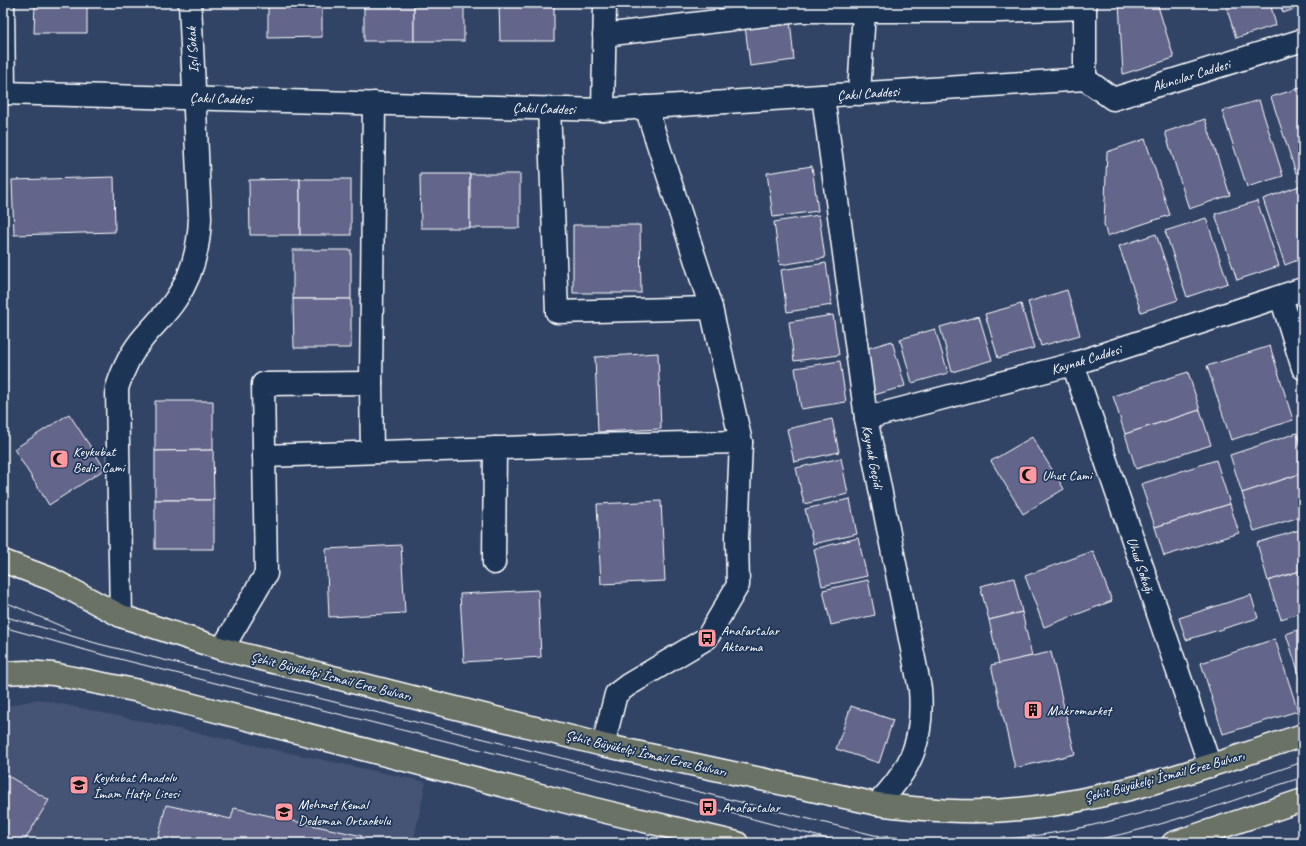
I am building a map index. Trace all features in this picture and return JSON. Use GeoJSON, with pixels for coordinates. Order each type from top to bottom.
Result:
{"type":"FeatureCollection","features":[{"type":"Feature","properties":{"kind":"main road","name":"Şehit Büyükelçi İsmail Erez Bulvarı"},"geometry":{"type":"LineString","coordinates":[[3,561],[51,579],[121,616],[222,649],[603,745],[877,804],[912,809],[983,811],[1053,805],[1138,786],[1210,766],[1303,735]]}},
{"type":"Feature","properties":{"kind":"main road"},"geometry":{"type":"LineString","coordinates":[[3,673],[26,672],[53,674],[139,691],[594,809],[737,843]]}},
{"type":"Feature","properties":{"kind":"main road"},"geometry":{"type":"LineString","coordinates":[[1173,843],[1210,837],[1303,800]]}},
{"type":"Feature","properties":{"kind":"street"},"geometry":{"type":"LineString","coordinates":[[4,3],[4,93]]}},
{"type":"Feature","properties":{"kind":"street","name":"Işıl Sokak"},"geometry":{"type":"LineString","coordinates":[[121,616],[117,388],[131,353],[143,337],[168,311],[177,298],[192,269],[196,252],[200,218],[190,3]]}},
{"type":"Feature","properties":{"kind":"street"},"geometry":{"type":"LineString","coordinates":[[603,110],[605,3]]}},
{"type":"Feature","properties":{"kind":"street"},"geometry":{"type":"LineString","coordinates":[[604,35],[799,7],[864,11],[968,7],[1084,6],[1085,79]]}},
{"type":"Feature","properties":{"kind":"street"},"geometry":{"type":"LineString","coordinates":[[859,94],[864,11]]}},
{"type":"Feature","properties":{"kind":"street","name":"Akıncılar Caddesi"},"geometry":{"type":"LineString","coordinates":[[1085,79],[1113,99],[1303,40]]}},
{"type":"Feature","properties":{"kind":"street","name":"Çakıl Caddesi"},"geometry":{"type":"LineString","coordinates":[[4,93],[603,110],[1085,79]]}},
{"type":"Feature","properties":{"kind":"street","name":"Kaynak Geçidi"},"geometry":{"type":"LineString","coordinates":[[822,96],[866,418],[920,689],[920,726],[910,761],[901,777],[877,804]]}},
{"type":"Feature","properties":{"kind":"street"},"geometry":{"type":"LineString","coordinates":[[372,452],[371,383],[374,103]]}},
{"type":"Feature","properties":{"kind":"street"},"geometry":{"type":"LineString","coordinates":[[603,745],[616,694],[628,685],[707,638],[738,585],[737,538],[741,442],[711,308],[646,107]]}},
{"type":"Feature","properties":{"kind":"street"},"geometry":{"type":"LineString","coordinates":[[549,108],[557,312],[711,308]]}},
{"type":"Feature","properties":{"kind":"street","name":"Kaynak Caddesi"},"geometry":{"type":"LineString","coordinates":[[866,418],[1073,364],[1303,289]]}},
{"type":"Feature","properties":{"kind":"street"},"geometry":{"type":"LineString","coordinates":[[1281,297],[1303,368]]}},
{"type":"Feature","properties":{"kind":"street","name":"Uhud Sokağı"},"geometry":{"type":"LineString","coordinates":[[1073,364],[1210,766]]}},
{"type":"Feature","properties":{"kind":"street"},"geometry":{"type":"LineString","coordinates":[[222,649],[266,574],[263,384],[371,383]]}},
{"type":"Feature","properties":{"kind":"street"},"geometry":{"type":"LineString","coordinates":[[264,456],[495,448],[741,442]]}},
{"type":"Feature","properties":{"kind":"street"},"geometry":{"type":"LineString","coordinates":[[494,563],[495,448]]}},
{"type":"Feature","properties":{"kind":"shaded area"},"geometry":{"type":"Polygon","coordinates":[[[38,699],[426,782],[413,843],[3,843],[3,707],[38,699]]]}},
{"type":"Feature","properties":{"kind":"building"},"geometry":{"type":"Polygon","coordinates":[[[35,3],[87,3],[87,33],[34,33],[35,3]]]}},
{"type":"Feature","properties":{"kind":"building"},"geometry":{"type":"Polygon","coordinates":[[[268,3],[322,3],[322,37],[268,38],[268,3]]]}},
{"type":"Feature","properties":{"kind":"building"},"geometry":{"type":"Polygon","coordinates":[[[364,3],[414,3],[414,41],[364,41],[364,3]]]}},
{"type":"Feature","properties":{"kind":"building"},"geometry":{"type":"Polygon","coordinates":[[[414,3],[464,3],[464,41],[414,41],[414,3]]]}},
{"type":"Feature","properties":{"kind":"building"},"geometry":{"type":"Polygon","coordinates":[[[499,3],[554,3],[554,41],[500,41],[499,3]]]}},
{"type":"Feature","properties":{"kind":"building"},"geometry":{"type":"Polygon","coordinates":[[[1119,3],[1157,3],[1174,58],[1123,74],[1119,3]]]}},
{"type":"Feature","properties":{"kind":"building"},"geometry":{"type":"Polygon","coordinates":[[[1225,3],[1270,3],[1276,25],[1236,38],[1225,3]]]}},
{"type":"Feature","properties":{"kind":"building"},"geometry":{"type":"Polygon","coordinates":[[[1280,3],[1303,3],[1303,6],[1283,13],[1280,3]]]}},
{"type":"Feature","properties":{"kind":"building"},"geometry":{"type":"Polygon","coordinates":[[[790,20],[794,60],[750,66],[745,26],[790,20]]]}},
{"type":"Feature","properties":{"kind":"building"},"geometry":{"type":"Polygon","coordinates":[[[1303,87],[1303,171],[1296,173],[1271,97],[1303,87]]]}},
{"type":"Feature","properties":{"kind":"building"},"geometry":{"type":"Polygon","coordinates":[[[1259,100],[1283,176],[1247,187],[1222,111],[1259,100]]]}},
{"type":"Feature","properties":{"kind":"building"},"geometry":{"type":"Polygon","coordinates":[[[1205,119],[1230,195],[1189,209],[1165,132],[1205,119]]]}},
{"type":"Feature","properties":{"kind":"building"},"geometry":{"type":"Polygon","coordinates":[[[1145,139],[1170,215],[1107,236],[1104,224],[1107,152],[1145,139]]]}},
{"type":"Feature","properties":{"kind":"building"},"geometry":{"type":"Polygon","coordinates":[[[812,166],[818,211],[773,217],[767,173],[812,166]]]}},
{"type":"Feature","properties":{"kind":"building"},"geometry":{"type":"Polygon","coordinates":[[[420,174],[470,174],[470,228],[421,228],[420,174]]]}},
{"type":"Feature","properties":{"kind":"building"},"geometry":{"type":"Polygon","coordinates":[[[470,174],[520,174],[520,228],[470,228],[470,174]]]}},
{"type":"Feature","properties":{"kind":"building"},"geometry":{"type":"Polygon","coordinates":[[[114,177],[115,232],[14,235],[12,180],[114,177]]]}},
{"type":"Feature","properties":{"kind":"building"},"geometry":{"type":"Polygon","coordinates":[[[300,179],[300,235],[250,235],[249,180],[300,179]]]}},
{"type":"Feature","properties":{"kind":"building"},"geometry":{"type":"Polygon","coordinates":[[[300,179],[351,179],[351,235],[300,235],[300,179]]]}},
{"type":"Feature","properties":{"kind":"building"},"geometry":{"type":"Polygon","coordinates":[[[1302,185],[1303,258],[1285,265],[1263,199],[1302,185]]]}},
{"type":"Feature","properties":{"kind":"building"},"geometry":{"type":"Polygon","coordinates":[[[1257,201],[1279,266],[1237,280],[1215,214],[1257,201]]]}},
{"type":"Feature","properties":{"kind":"building"},"geometry":{"type":"Polygon","coordinates":[[[819,215],[825,258],[780,265],[774,222],[819,215]]]}},
{"type":"Feature","properties":{"kind":"building"},"geometry":{"type":"Polygon","coordinates":[[[1206,218],[1228,283],[1187,297],[1165,231],[1206,218]]]}},
{"type":"Feature","properties":{"kind":"building"},"geometry":{"type":"Polygon","coordinates":[[[573,225],[640,225],[641,293],[573,293],[573,225]]]}},
{"type":"Feature","properties":{"kind":"building"},"geometry":{"type":"Polygon","coordinates":[[[1156,234],[1178,300],[1141,312],[1119,246],[1156,234]]]}},
{"type":"Feature","properties":{"kind":"building"},"geometry":{"type":"Polygon","coordinates":[[[293,250],[351,250],[351,299],[293,299],[293,250]]]}},
{"type":"Feature","properties":{"kind":"building"},"geometry":{"type":"Polygon","coordinates":[[[826,263],[832,305],[787,312],[781,270],[826,263]]]}},
{"type":"Feature","properties":{"kind":"building"},"geometry":{"type":"Polygon","coordinates":[[[1067,290],[1080,335],[1041,346],[1028,302],[1067,290]]]}},
{"type":"Feature","properties":{"kind":"building"},"geometry":{"type":"Polygon","coordinates":[[[293,299],[351,299],[351,348],[294,348],[293,299]]]}},
{"type":"Feature","properties":{"kind":"building"},"geometry":{"type":"Polygon","coordinates":[[[1021,304],[1034,348],[998,358],[985,314],[1021,304]]]}},
{"type":"Feature","properties":{"kind":"building"},"geometry":{"type":"Polygon","coordinates":[[[833,315],[839,355],[794,361],[789,322],[833,315]]]}},
{"type":"Feature","properties":{"kind":"building"},"geometry":{"type":"Polygon","coordinates":[[[979,316],[992,360],[952,372],[940,327],[979,316]]]}},
{"type":"Feature","properties":{"kind":"building"},"geometry":{"type":"Polygon","coordinates":[[[3,329],[5,329],[6,383],[3,383],[3,329]]]}},
{"type":"Feature","properties":{"kind":"building"},"geometry":{"type":"Polygon","coordinates":[[[935,329],[948,373],[912,383],[900,339],[935,329]]]}},
{"type":"Feature","properties":{"kind":"building"},"geometry":{"type":"Polygon","coordinates":[[[892,341],[905,386],[871,396],[858,351],[892,341]]]}},
{"type":"Feature","properties":{"kind":"building"},"geometry":{"type":"Polygon","coordinates":[[[1270,346],[1293,420],[1231,440],[1207,366],[1270,346]]]}},
{"type":"Feature","properties":{"kind":"building"},"geometry":{"type":"Polygon","coordinates":[[[658,353],[661,429],[598,432],[595,357],[658,353]]]}},
{"type":"Feature","properties":{"kind":"building"},"geometry":{"type":"Polygon","coordinates":[[[840,361],[846,402],[801,409],[795,368],[840,361]]]}},
{"type":"Feature","properties":{"kind":"building"},"geometry":{"type":"Polygon","coordinates":[[[1188,372],[1200,410],[1125,434],[1113,396],[1188,372]]]}},
{"type":"Feature","properties":{"kind":"building"},"geometry":{"type":"Polygon","coordinates":[[[155,401],[213,401],[213,450],[155,451],[155,401]]]}},
{"type":"Feature","properties":{"kind":"building"},"geometry":{"type":"Polygon","coordinates":[[[1200,410],[1211,445],[1136,469],[1125,434],[1200,410]]]}},
{"type":"Feature","properties":{"kind":"building","name":"Keykubat Bedir Cami"},"geometry":{"type":"Polygon","coordinates":[[[69,414],[105,469],[49,505],[14,449],[69,414]]]}},
{"type":"Feature","properties":{"kind":"building"},"geometry":{"type":"Polygon","coordinates":[[[832,419],[839,452],[794,462],[787,429],[832,419]]]}},
{"type":"Feature","properties":{"kind":"building"},"geometry":{"type":"Polygon","coordinates":[[[1297,433],[1303,454],[1303,473],[1242,493],[1230,455],[1297,433]]]}},
{"type":"Feature","properties":{"kind":"building","name":"Uhut Cami"},"geometry":{"type":"Polygon","coordinates":[[[1032,437],[1064,489],[1023,514],[991,461],[1032,437]]]}},
{"type":"Feature","properties":{"kind":"building"},"geometry":{"type":"Polygon","coordinates":[[[213,450],[214,500],[155,500],[155,451],[213,450]]]}},
{"type":"Feature","properties":{"kind":"building"},"geometry":{"type":"Polygon","coordinates":[[[841,458],[848,494],[804,504],[796,468],[841,458]]]}},
{"type":"Feature","properties":{"kind":"building"},"geometry":{"type":"Polygon","coordinates":[[[1216,460],[1230,504],[1155,527],[1141,484],[1216,460]]]}},
{"type":"Feature","properties":{"kind":"building"},"geometry":{"type":"Polygon","coordinates":[[[1303,473],[1303,516],[1254,531],[1242,493],[1303,473]]]}},
{"type":"Feature","properties":{"kind":"building"},"geometry":{"type":"Polygon","coordinates":[[[850,499],[857,534],[813,544],[805,509],[850,499]]]}},
{"type":"Feature","properties":{"kind":"building"},"geometry":{"type":"Polygon","coordinates":[[[155,500],[214,500],[214,549],[155,549],[155,500]]]}},
{"type":"Feature","properties":{"kind":"building"},"geometry":{"type":"Polygon","coordinates":[[[661,501],[665,581],[601,584],[597,504],[661,501]]]}},
{"type":"Feature","properties":{"kind":"building"},"geometry":{"type":"Polygon","coordinates":[[[1230,504],[1239,533],[1164,556],[1155,527],[1230,504]]]}},
{"type":"Feature","properties":{"kind":"building"},"geometry":{"type":"Polygon","coordinates":[[[1303,529],[1303,570],[1268,581],[1257,543],[1303,529]]]}},
{"type":"Feature","properties":{"kind":"building"},"geometry":{"type":"Polygon","coordinates":[[[858,538],[867,576],[822,586],[814,549],[858,538]]]}},
{"type":"Feature","properties":{"kind":"building"},"geometry":{"type":"Polygon","coordinates":[[[401,545],[405,613],[329,617],[326,549],[401,545]]]}},
{"type":"Feature","properties":{"kind":"building"},"geometry":{"type":"Polygon","coordinates":[[[1093,551],[1112,601],[1044,627],[1025,576],[1093,551]]]}},
{"type":"Feature","properties":{"kind":"building"},"geometry":{"type":"Polygon","coordinates":[[[1303,570],[1303,612],[1281,619],[1268,581],[1303,570]]]}},
{"type":"Feature","properties":{"kind":"building"},"geometry":{"type":"Polygon","coordinates":[[[1014,578],[1022,612],[989,620],[980,586],[1014,578]]]}},
{"type":"Feature","properties":{"kind":"building"},"geometry":{"type":"Polygon","coordinates":[[[868,580],[875,615],[831,625],[823,590],[868,580]]]}},
{"type":"Feature","properties":{"kind":"building"},"geometry":{"type":"Polygon","coordinates":[[[538,590],[541,657],[464,662],[460,594],[538,590]]]}},
{"type":"Feature","properties":{"kind":"building"},"geometry":{"type":"Polygon","coordinates":[[[1251,595],[1258,618],[1186,640],[1179,618],[1251,595]]]}},
{"type":"Feature","properties":{"kind":"building"},"geometry":{"type":"Polygon","coordinates":[[[1022,612],[1032,656],[999,664],[989,620],[1022,612]]]}},
{"type":"Feature","properties":{"kind":"building"},"geometry":{"type":"Polygon","coordinates":[[[1303,628],[1303,686],[1286,634],[1303,628]]]}},
{"type":"Feature","properties":{"kind":"building"},"geometry":{"type":"Polygon","coordinates":[[[1275,639],[1298,711],[1223,734],[1201,663],[1275,639]]]}},
{"type":"Feature","properties":{"kind":"building","name":"Makromarket"},"geometry":{"type":"Polygon","coordinates":[[[1051,652],[1075,754],[1015,768],[991,665],[1051,652]]]}},
{"type":"Feature","properties":{"kind":"building"},"geometry":{"type":"Polygon","coordinates":[[[851,706],[893,720],[879,763],[836,749],[851,706]]]}},
{"type":"Feature","properties":{"kind":"building"},"geometry":{"type":"Polygon","coordinates":[[[3,773],[49,800],[23,843],[3,843],[3,773]]]}},
{"type":"Feature","properties":{"kind":"building"},"geometry":{"type":"Polygon","coordinates":[[[166,805],[231,819],[234,808],[362,836],[360,843],[157,843],[166,805]]]}},
{"type":"Feature","properties":{"kind":"building"},"geometry":{"type":"Polygon","coordinates":[[[462,839],[479,843],[461,843],[462,839]]]}},
{"type":"Feature","properties":{"kind":"tram line"},"geometry":{"type":"LineString","coordinates":[[3,601],[70,630]]}},
{"type":"Feature","properties":{"kind":"tram line"},"geometry":{"type":"LineString","coordinates":[[3,616],[99,644],[874,835],[924,840],[973,841],[1007,839],[1082,828],[1194,798],[1303,762]]}},
{"type":"Feature","properties":{"kind":"tram line"},"geometry":{"type":"LineString","coordinates":[[3,627],[96,653],[708,807],[843,843]]}},
{"type":"Feature","properties":{"kind":"tram line"},"geometry":{"type":"LineString","coordinates":[[1077,843],[1106,838],[1163,823],[1303,777]]}},
{"type":"Feature","properties":{"kind":"place","name":"Keykubat Bedir Cami"},"geometry":{"type":"Point","coordinates":[59,459]}},
{"type":"Feature","properties":{"kind":"place","name":"Uhut Cami"},"geometry":{"type":"Point","coordinates":[1028,475]}},
{"type":"Feature","properties":{"kind":"place","name":"Anafartalar Aktarma"},"geometry":{"type":"Point","coordinates":[707,638]}},
{"type":"Feature","properties":{"kind":"place","name":"Makromarket"},"geometry":{"type":"Point","coordinates":[1033,710]}},
{"type":"Feature","properties":{"kind":"place","name":"Keykubat Anadolu İmam Hatip Lisesi"},"geometry":{"type":"Point","coordinates":[79,785]}},
{"type":"Feature","properties":{"kind":"place","name":"Anafartalar"},"geometry":{"type":"Point","coordinates":[708,807]}},
{"type":"Feature","properties":{"kind":"place","name":"Mehmet Kemal Dedeman Ortaokulu"},"geometry":{"type":"Point","coordinates":[284,812]}}]}
